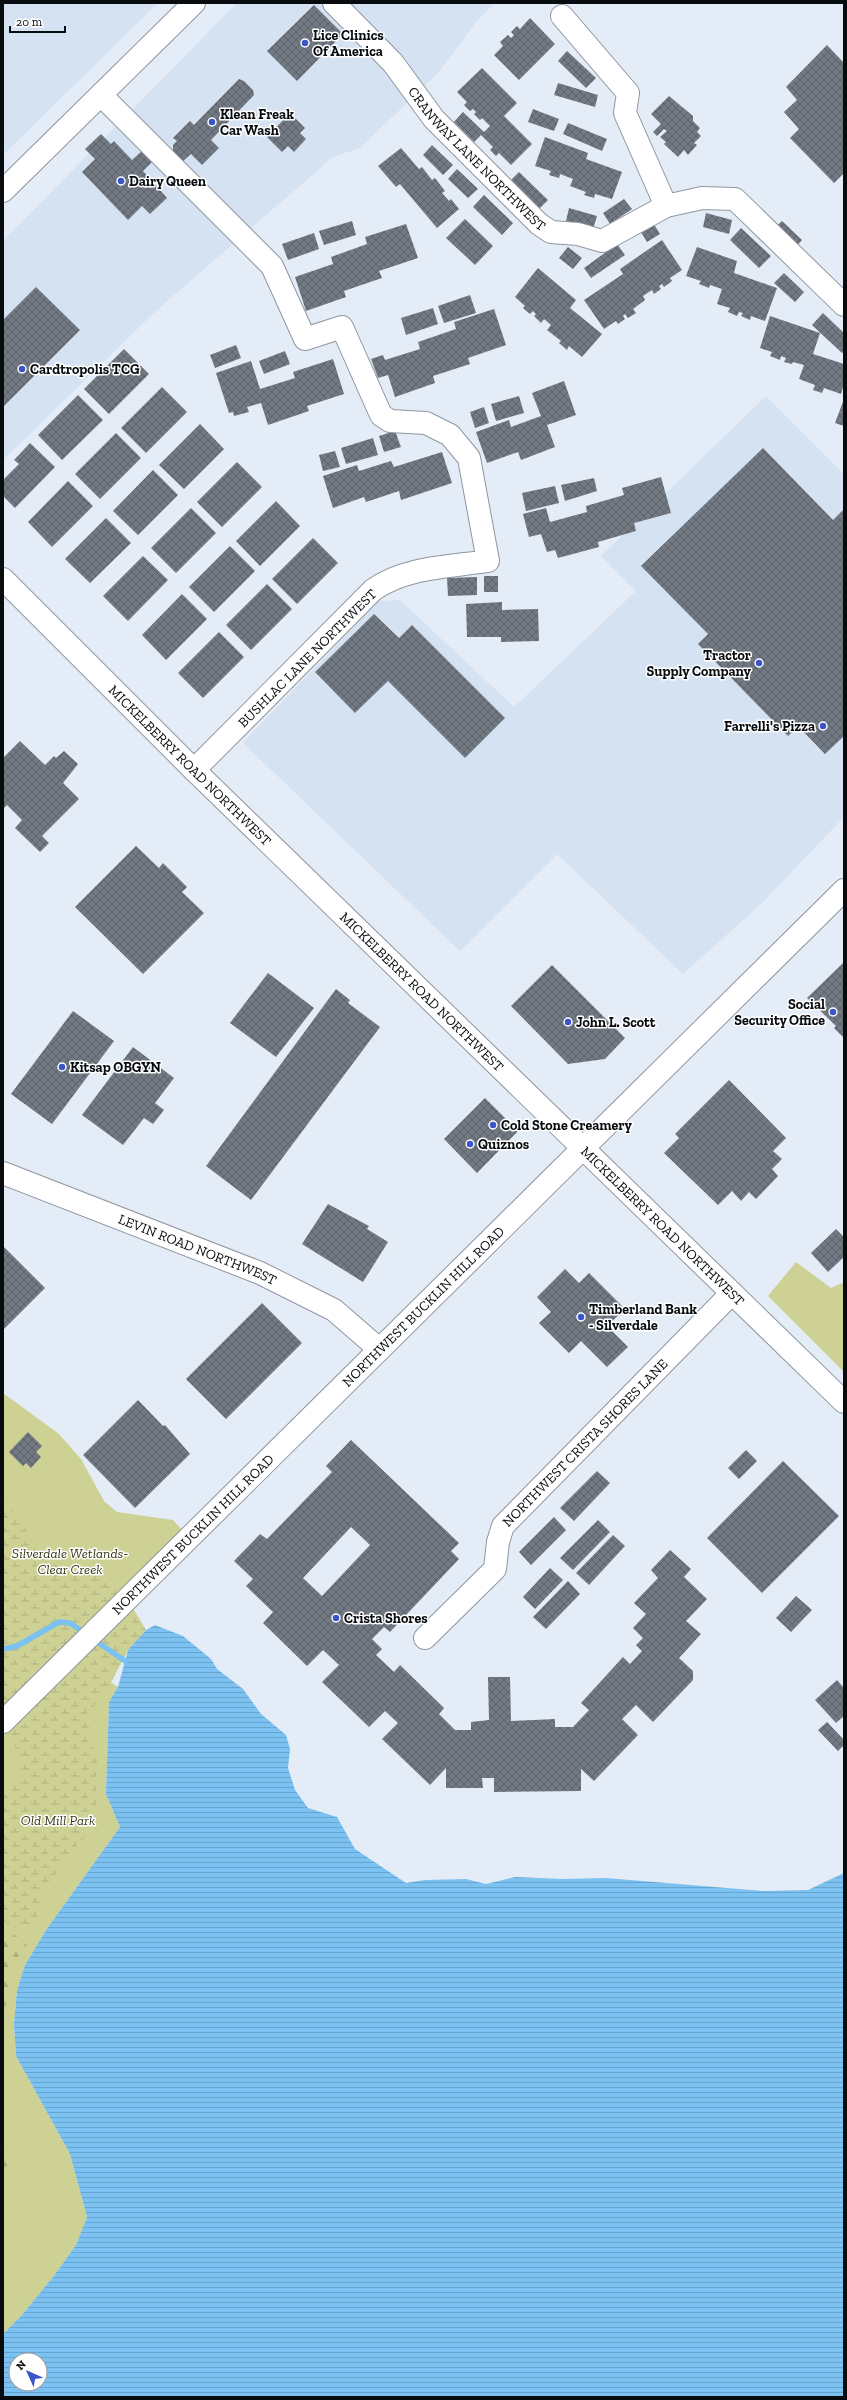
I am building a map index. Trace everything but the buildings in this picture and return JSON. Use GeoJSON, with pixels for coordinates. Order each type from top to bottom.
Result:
{"type":"FeatureCollection","features":[{"type":"Feature","properties":{"kind":"street"},"geometry":{"type":"LineString","coordinates":[[3,192],[194,3]]}},
{"type":"Feature","properties":{"kind":"street","name":"CRANWAY LANE NORTHWEST"},"geometry":{"type":"LineString","coordinates":[[334,3],[393,63],[434,119],[539,224],[551,232],[578,234],[602,242],[666,206],[702,198],[735,199],[844,305]]}},
{"type":"Feature","properties":{"kind":"street"},"geometry":{"type":"LineString","coordinates":[[562,16],[628,93],[625,113],[666,206]]}},
{"type":"Feature","properties":{"kind":"street","name":"BUSHLAC LANE NORTHWEST"},"geometry":{"type":"LineString","coordinates":[[101,95],[272,266],[305,339],[342,327],[380,415],[390,421],[426,423],[450,435],[469,458],[488,561],[401,574],[383,583],[368,596],[194,770]]}},
{"type":"Feature","properties":{"kind":"street","name":"MICKELBERRY ROAD NORTHWEST"},"geometry":{"type":"LineString","coordinates":[[3,579],[194,770],[844,1402]]}},
{"type":"Feature","properties":{"kind":"street","name":"NORTHWEST BUCKLIN HILL ROAD"},"geometry":{"type":"LineString","coordinates":[[3,1722],[844,890]]}},
{"type":"Feature","properties":{"kind":"street","name":"LEVIN ROAD NORTHWEST"},"geometry":{"type":"LineString","coordinates":[[3,1173],[260,1273],[334,1310],[379,1349]]}},
{"type":"Feature","properties":{"kind":"street","name":"NORTHWEST CRISTA SHORES LANE"},"geometry":{"type":"LineString","coordinates":[[425,1638],[495,1569],[498,1542],[504,1526],[732,1293]]}},
{"type":"Feature","properties":{"kind":"shaded area"},"geometry":{"type":"Polygon","coordinates":[[[3,3],[158,3],[3,155],[3,3]]]}},
{"type":"Feature","properties":{"kind":"shaded area"},"geometry":{"type":"Polygon","coordinates":[[[237,3],[495,3],[477,21],[439,72],[360,148],[333,157],[156,311],[3,460],[3,241],[237,3]]]}},
{"type":"Feature","properties":{"kind":"shaded area"},"geometry":{"type":"Polygon","coordinates":[[[766,396],[844,474],[844,817],[761,904],[683,974],[557,854],[460,951],[243,743],[378,601],[400,600],[514,707],[636,591],[601,556],[766,396]]]}},
{"type":"Feature","properties":{"kind":"green space"},"geometry":{"type":"Polygon","coordinates":[[[796,1262],[831,1288],[844,1282],[844,1372],[768,1296],[796,1262]]]}},
{"type":"Feature","properties":{"kind":"green space"},"geometry":{"type":"Polygon","coordinates":[[[3,1393],[59,1434],[81,1459],[104,1501],[117,1512],[173,1520],[190,1538],[75,1651],[100,1675],[118,1687],[109,1702],[106,1794],[120,1827],[46,1930],[25,1965],[17,1990],[14,2024],[16,2056],[70,2154],[87,2217],[76,2245],[53,2277],[21,2316],[3,2334],[3,1393]]]}},
{"type":"Feature","properties":{"kind":"green space","name":"Old Mill Park"},"geometry":{"type":"Polygon","coordinates":[[[3,1502],[15,1512],[24,1525],[38,1553],[50,1563],[79,1571],[105,1573],[133,1608],[146,1630],[128,1650],[106,1692],[86,1715],[98,1764],[96,1809],[86,1818],[85,1837],[59,1865],[51,1885],[42,1894],[42,1901],[38,1916],[31,1924],[21,1931],[3,1921],[3,1797],[20,1778],[15,1744],[3,1731],[3,1502]]]}},
{"type":"Feature","properties":{"kind":"green space"},"geometry":{"type":"Polygon","coordinates":[[[3,1926],[27,1944],[16,1963],[6,2004],[3,2008],[3,1926]]]}},
{"type":"Feature","properties":{"kind":"green space"},"geometry":{"type":"Polygon","coordinates":[[[3,2143],[11,2159],[3,2172],[3,2143]]]}},
{"type":"Feature","properties":{"kind":"water"},"geometry":{"type":"Polygon","coordinates":[[[155,1625],[183,1636],[211,1659],[217,1669],[243,1689],[261,1714],[286,1735],[290,1749],[288,1768],[295,1790],[308,1808],[337,1817],[355,1849],[406,1883],[425,1880],[466,1879],[486,1884],[515,1877],[563,1879],[606,1878],[763,1891],[808,1890],[844,1873],[844,2397],[3,2397],[3,2334],[21,2316],[53,2277],[76,2245],[87,2217],[70,2154],[16,2056],[14,2024],[17,1990],[25,1965],[46,1930],[120,1827],[106,1794],[109,1702],[118,1687],[128,1650],[146,1630],[155,1625]]]}},
{"type":"Feature","properties":{"kind":"waterway"},"geometry":{"type":"LineString","coordinates":[[3,1649],[17,1646],[59,1622],[70,1623],[86,1634]]}},
{"type":"Feature","properties":{"kind":"waterway"},"geometry":{"type":"LineString","coordinates":[[93,1639],[125,1661]]}},
{"type":"Feature","properties":{"kind":"place","name":"Lice Clinics Of America"},"geometry":{"type":"Point","coordinates":[305,43]}},
{"type":"Feature","properties":{"kind":"place","name":"Klean Freak Car Wash"},"geometry":{"type":"Point","coordinates":[212,122]}},
{"type":"Feature","properties":{"kind":"place","name":"Dairy Queen"},"geometry":{"type":"Point","coordinates":[121,181]}},
{"type":"Feature","properties":{"kind":"place","name":"Cardtropolis TCG"},"geometry":{"type":"Point","coordinates":[22,369]}},
{"type":"Feature","properties":{"kind":"place","name":"Tractor Supply Company"},"geometry":{"type":"Point","coordinates":[759,663]}},
{"type":"Feature","properties":{"kind":"place","name":"Farrelli's Pizza"},"geometry":{"type":"Point","coordinates":[823,726]}},
{"type":"Feature","properties":{"kind":"place","name":"Social Security Office"},"geometry":{"type":"Point","coordinates":[833,1012]}},
{"type":"Feature","properties":{"kind":"place","name":"John L. Scott"},"geometry":{"type":"Point","coordinates":[568,1022]}},
{"type":"Feature","properties":{"kind":"place","name":"Kitsap OBGYN"},"geometry":{"type":"Point","coordinates":[62,1067]}},
{"type":"Feature","properties":{"kind":"place","name":"Cold Stone Creamery"},"geometry":{"type":"Point","coordinates":[493,1125]}},
{"type":"Feature","properties":{"kind":"place","name":"Quiznos"},"geometry":{"type":"Point","coordinates":[470,1144]}},
{"type":"Feature","properties":{"kind":"place","name":"Timberland Bank - Silverdale"},"geometry":{"type":"Point","coordinates":[581,1317]}},
{"type":"Feature","properties":{"kind":"place","name":"Crista Shores"},"geometry":{"type":"Point","coordinates":[336,1618]}},
{"type":"Feature","properties":{"kind":"park label","name":"Silverdale Wetlands- Clear Creek"},"geometry":{"type":"Point","coordinates":[70,1562]}}]}
